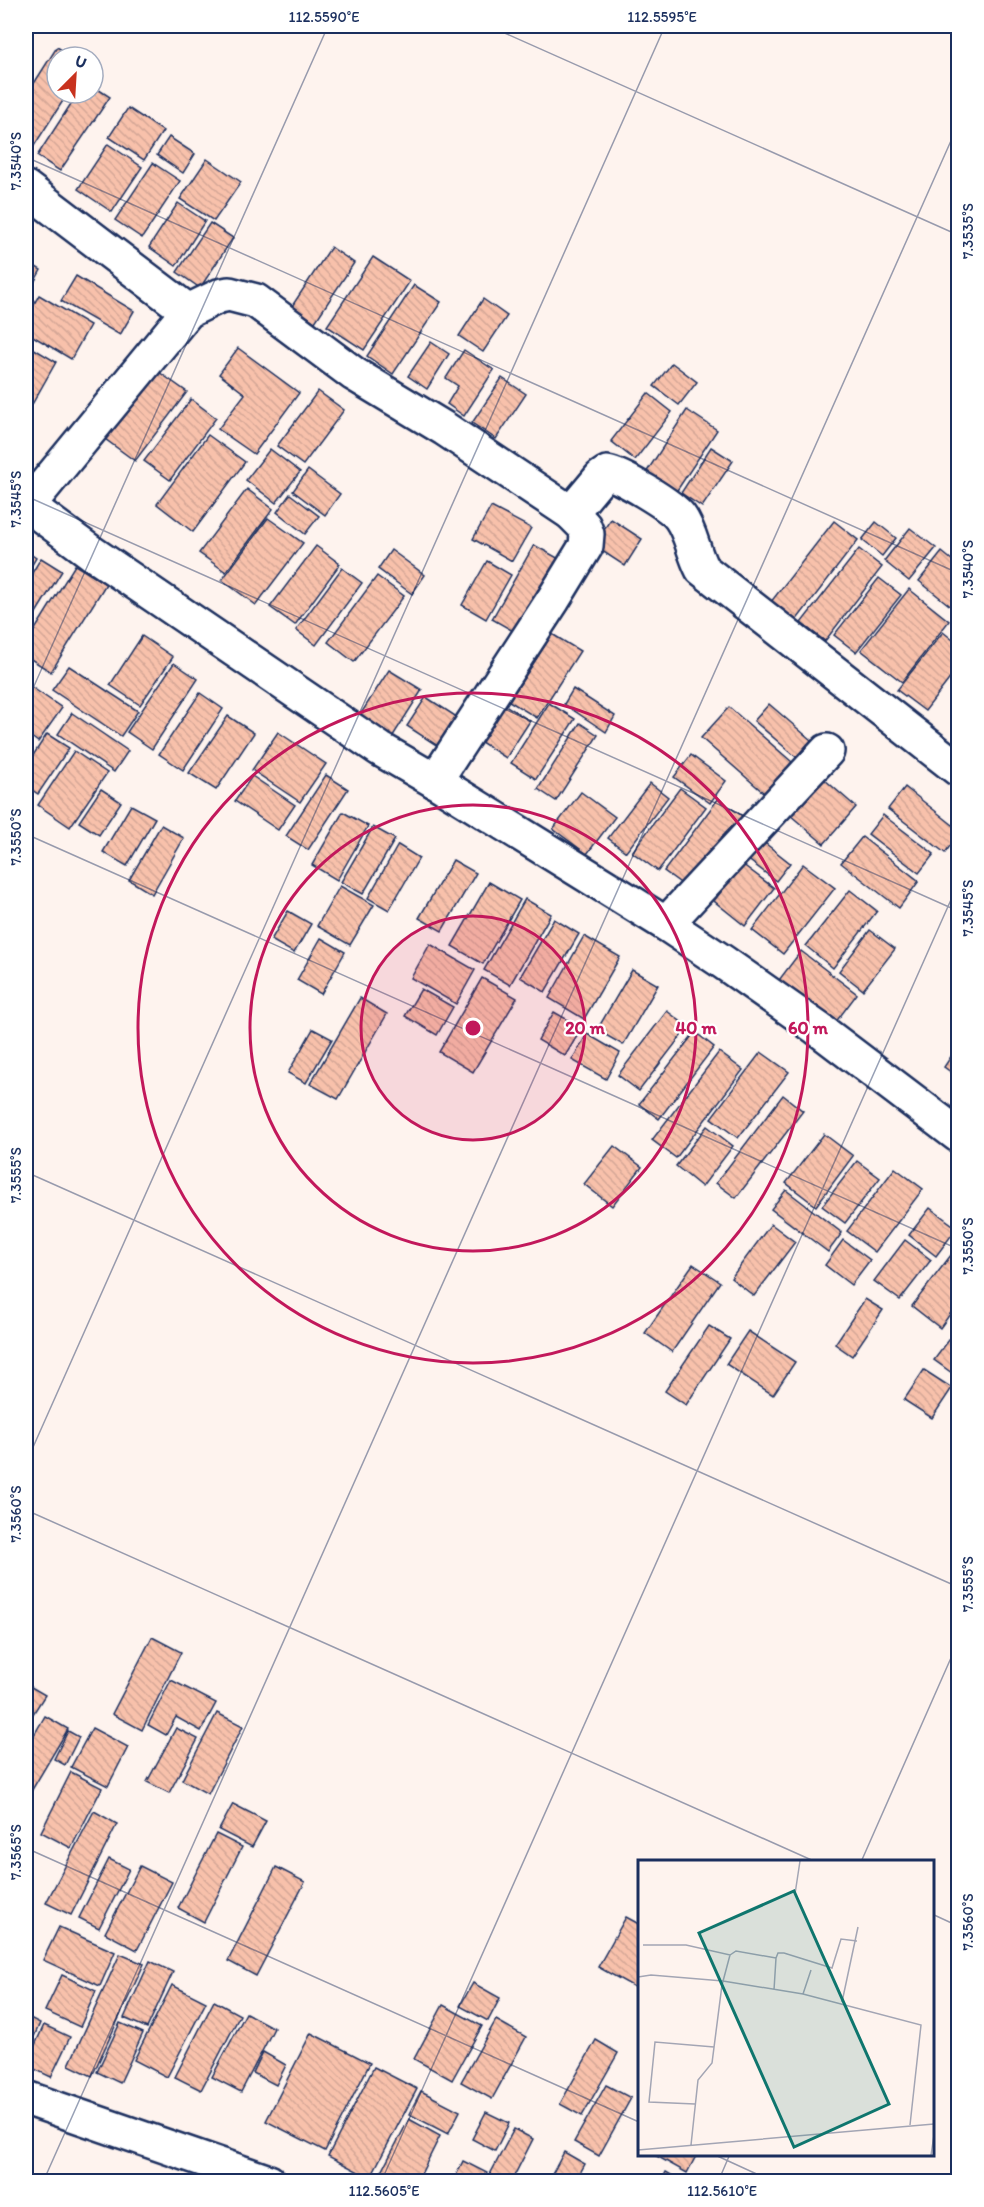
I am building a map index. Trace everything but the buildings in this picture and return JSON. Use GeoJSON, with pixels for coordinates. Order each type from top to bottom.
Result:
{"type":"FeatureCollection","features":[{"type":"Feature","properties":{"kind":"street"},"geometry":{"type":"LineString","coordinates":[[26,188],[188,311]]}},
{"type":"Feature","properties":{"kind":"street"},"geometry":{"type":"LineString","coordinates":[[435,781],[553,600],[585,546],[587,534],[584,526],[571,513],[445,429],[354,374],[256,301],[229,294],[219,296],[188,311],[26,506],[380,749],[666,924],[817,1028],[958,1135]]}},
{"type":"Feature","properties":{"kind":"street"},"geometry":{"type":"LineString","coordinates":[[571,513],[607,473],[661,501],[679,516],[690,536],[694,553],[702,569],[958,769]]}},
{"type":"Feature","properties":{"kind":"street"},"geometry":{"type":"LineString","coordinates":[[666,924],[827,750]]}},
{"type":"Feature","properties":{"kind":"street"},"geometry":{"type":"LineString","coordinates":[[26,2098],[269,2181]]}}]}
